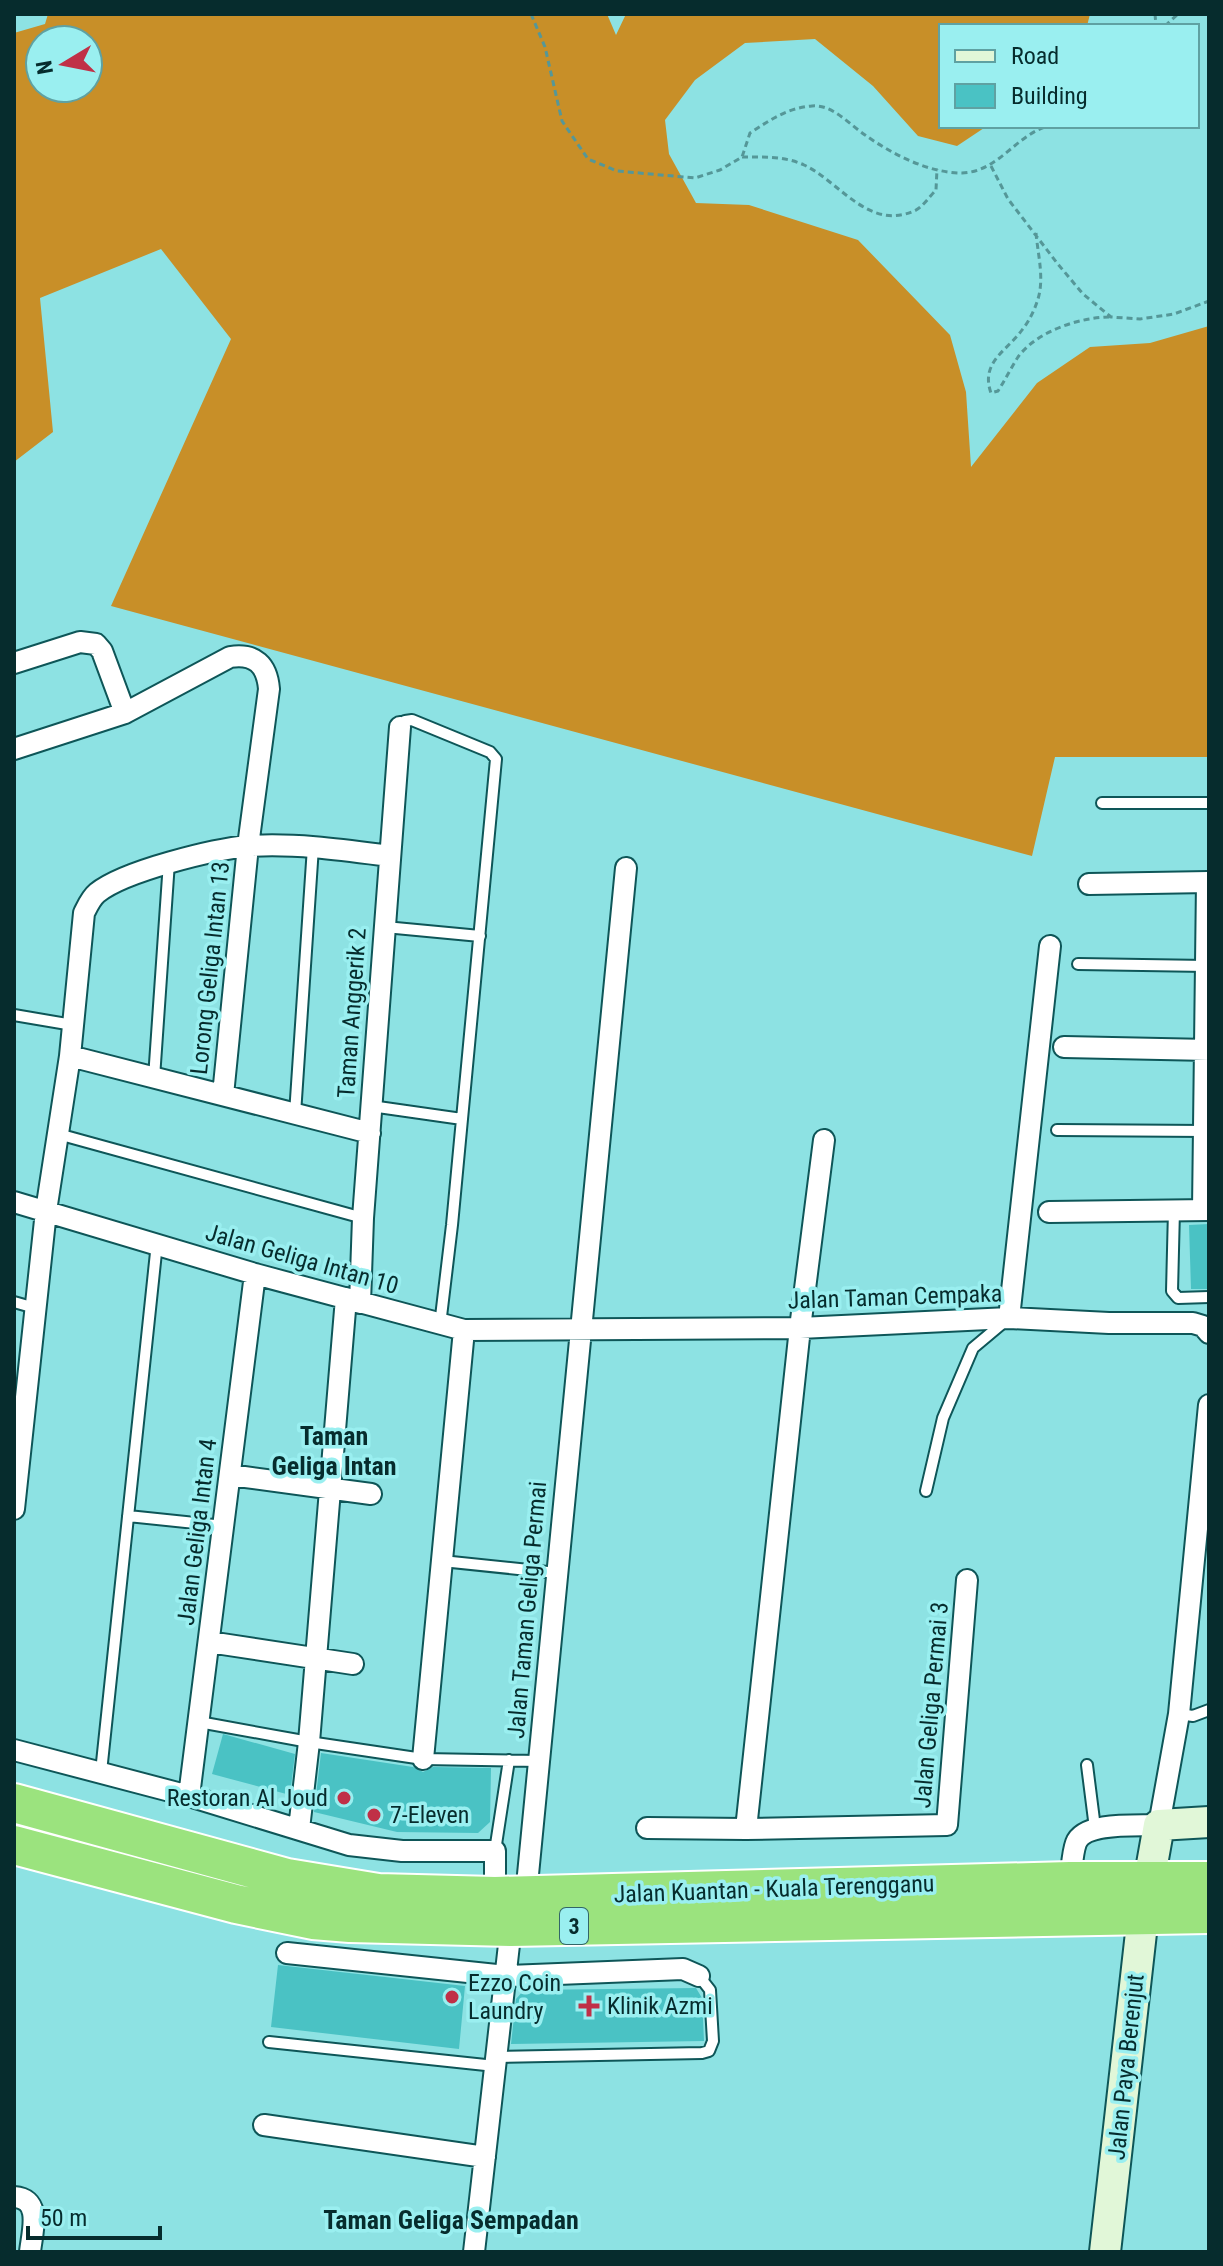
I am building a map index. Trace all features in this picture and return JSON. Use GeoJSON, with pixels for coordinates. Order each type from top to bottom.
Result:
{"type":"FeatureCollection","features":[{"type":"Feature","properties":{"kind":"highway","name":"Jalan Kuantan - Kuala Terengganu"},"geometry":{"type":"LineString","coordinates":[[14,1803],[287,1878],[378,1893],[511,1906],[1146,1898],[1209,1881]]}},
{"type":"Feature","properties":{"kind":"highway","name":"Jalan Kuantan - Kuala Terengganu"},"geometry":{"type":"LineString","coordinates":[[14,1845],[236,1904],[313,1920],[394,1926],[511,1906],[1070,1881],[1209,1914]]}},
{"type":"Feature","properties":{"kind":"street"},"geometry":{"type":"LineString","coordinates":[[14,663],[80,642],[96,644],[102,651],[125,713],[14,749]]}},
{"type":"Feature","properties":{"kind":"street","name":"Lorong Geliga Intan 13"},"geometry":{"type":"LineString","coordinates":[[125,713],[230,657],[250,657],[263,665],[268,675],[269,689],[248,846],[223,1095]]}},
{"type":"Feature","properties":{"kind":"street","name":"Taman Anggerik 2"},"geometry":{"type":"LineString","coordinates":[[299,1829],[329,1488],[363,1218],[400,727]]}},
{"type":"Feature","properties":{"kind":"street"},"geometry":{"type":"LineString","coordinates":[[14,1509],[19,1412],[70,1056],[84,913],[90,900],[113,884],[169,862],[248,846],[313,847],[390,856]]}},
{"type":"Feature","properties":{"kind":"street","name":"Jalan Taman Geliga Permai"},"geometry":{"type":"LineString","coordinates":[[511,1906],[539,1761],[626,868]]}},
{"type":"Feature","properties":{"kind":"street"},"geometry":{"type":"LineString","coordinates":[[1049,1212],[1206,1210],[1208,882],[1089,884]]}},
{"type":"Feature","properties":{"kind":"street"},"geometry":{"type":"LineString","coordinates":[[1009,1318],[1050,946]]}},
{"type":"Feature","properties":{"kind":"street"},"geometry":{"type":"LineString","coordinates":[[1064,1047],[1206,1050]]}},
{"type":"Feature","properties":{"kind":"street"},"geometry":{"type":"LineString","coordinates":[[70,1056],[370,1133]]}},
{"type":"Feature","properties":{"kind":"street"},"geometry":{"type":"LineString","coordinates":[[647,1828],[746,1829],[800,1328],[824,1140]]}},
{"type":"Feature","properties":{"kind":"street","name":"Jalan Geliga Intan 10"},"geometry":{"type":"LineString","coordinates":[[14,1202],[440,1325],[464,1330],[580,1331]]}},
{"type":"Feature","properties":{"kind":"street","name":"Jalan Geliga Intan 4"},"geometry":{"type":"LineString","coordinates":[[189,1796],[255,1274]]}},
{"type":"Feature","properties":{"kind":"street","name":"Jalan Taman Cempaka"},"geometry":{"type":"LineString","coordinates":[[580,1331],[800,1328],[1009,1318],[1193,1323],[1203,1326],[1209,1333]]}},
{"type":"Feature","properties":{"kind":"street"},"geometry":{"type":"LineString","coordinates":[[423,1759],[464,1330]]}},
{"type":"Feature","properties":{"kind":"street"},"geometry":{"type":"LineString","coordinates":[[1159,1825],[1179,1714],[1209,1405]]}},
{"type":"Feature","properties":{"kind":"street"},"geometry":{"type":"LineString","coordinates":[[230,1475],[371,1494]]}},
{"type":"Feature","properties":{"kind":"street","name":"Jalan Geliga Permai 3"},"geometry":{"type":"LineString","coordinates":[[746,1829],[947,1825],[967,1580]]}},
{"type":"Feature","properties":{"kind":"street"},"geometry":{"type":"LineString","coordinates":[[209,1642],[353,1664]]}},
{"type":"Feature","properties":{"kind":"street"},"geometry":{"type":"LineString","coordinates":[[14,1750],[189,1796],[349,1845],[375,1849],[495,1851],[511,1906],[506,1976],[474,2252]]}},
{"type":"Feature","properties":{"kind":"street"},"geometry":{"type":"LineString","coordinates":[[1070,1881],[1076,1843],[1082,1833],[1095,1828],[1209,1822]]}},
{"type":"Feature","properties":{"kind":"street","name":"Jalan Paya Berenjut"},"geometry":{"type":"LineString","coordinates":[[1105,2252],[1146,1898],[1159,1825]]}},
{"type":"Feature","properties":{"kind":"street"},"geometry":{"type":"LineString","coordinates":[[287,1953],[506,1976],[683,1969],[699,1976]]}},
{"type":"Feature","properties":{"kind":"street"},"geometry":{"type":"LineString","coordinates":[[264,2125],[485,2157]]}},
{"type":"Feature","properties":{"kind":"street"},"geometry":{"type":"LineString","coordinates":[[14,2197],[30,2203],[35,2214],[30,2252]]}},
{"type":"Feature","properties":{"kind":"lane"},"geometry":{"type":"LineString","coordinates":[[400,727],[405,721],[412,720],[490,752],[496,759],[440,1325]]}},
{"type":"Feature","properties":{"kind":"lane"},"geometry":{"type":"LineString","coordinates":[[1102,803],[1209,803]]}},
{"type":"Feature","properties":{"kind":"lane"},"geometry":{"type":"LineString","coordinates":[[295,1114],[313,847]]}},
{"type":"Feature","properties":{"kind":"lane"},"geometry":{"type":"LineString","coordinates":[[154,1078],[169,862]]}},
{"type":"Feature","properties":{"kind":"lane"},"geometry":{"type":"LineString","coordinates":[[385,927],[480,936]]}},
{"type":"Feature","properties":{"kind":"lane"},"geometry":{"type":"LineString","coordinates":[[1078,964],[1208,966]]}},
{"type":"Feature","properties":{"kind":"lane"},"geometry":{"type":"LineString","coordinates":[[14,1015],[73,1025]]}},
{"type":"Feature","properties":{"kind":"lane"},"geometry":{"type":"LineString","coordinates":[[371,1106],[462,1119]]}},
{"type":"Feature","properties":{"kind":"lane"},"geometry":{"type":"LineString","coordinates":[[1057,1130],[1206,1131]]}},
{"type":"Feature","properties":{"kind":"lane"},"geometry":{"type":"LineString","coordinates":[[58,1134],[363,1218]]}},
{"type":"Feature","properties":{"kind":"lane"},"geometry":{"type":"LineString","coordinates":[[1174,1210],[1172,1291],[1178,1298],[1209,1297]]}},
{"type":"Feature","properties":{"kind":"lane"},"geometry":{"type":"LineString","coordinates":[[101,1772],[157,1243]]}},
{"type":"Feature","properties":{"kind":"lane"},"geometry":{"type":"LineString","coordinates":[[14,1302],[35,1308]]}},
{"type":"Feature","properties":{"kind":"lane"},"geometry":{"type":"LineString","coordinates":[[926,1491],[943,1418],[973,1348],[1009,1318]]}},
{"type":"Feature","properties":{"kind":"lane"},"geometry":{"type":"LineString","coordinates":[[128,1516],[224,1526]]}},
{"type":"Feature","properties":{"kind":"lane"},"geometry":{"type":"LineString","coordinates":[[442,1561],[557,1573]]}},
{"type":"Feature","properties":{"kind":"lane"},"geometry":{"type":"LineString","coordinates":[[1179,1714],[1193,1716],[1209,1710]]}},
{"type":"Feature","properties":{"kind":"lane"},"geometry":{"type":"LineString","coordinates":[[199,1722],[423,1759],[539,1761]]}},
{"type":"Feature","properties":{"kind":"lane"},"geometry":{"type":"LineString","coordinates":[[495,1851],[509,1760]]}},
{"type":"Feature","properties":{"kind":"lane"},"geometry":{"type":"LineString","coordinates":[[1087,1765],[1095,1828]]}},
{"type":"Feature","properties":{"kind":"lane"},"geometry":{"type":"LineString","coordinates":[[269,2042],[496,2061],[702,2053],[709,2051],[713,2041],[710,1990],[699,1976]]}},
{"type":"Feature","properties":{"kind":"path"},"geometry":{"type":"LineString","coordinates":[[531,14],[545,47],[562,121],[588,159],[617,171],[695,178],[720,170],[742,157],[784,158],[805,165],[868,211],[894,215],[915,211],[936,190],[937,169]]}},
{"type":"Feature","properties":{"kind":"path"},"geometry":{"type":"LineString","coordinates":[[742,157],[750,133],[784,112],[815,106],[838,114],[900,156],[937,169],[964,173],[991,166],[1017,143],[1041,128]]}},
{"type":"Feature","properties":{"kind":"path"},"geometry":{"type":"LineString","coordinates":[[991,166],[1008,199],[1083,294],[1111,317]]}},
{"type":"Feature","properties":{"kind":"path"},"geometry":{"type":"LineString","coordinates":[[1036,233],[1041,278],[1037,301],[1022,330],[992,365],[987,381],[991,393],[998,391],[1020,355],[1039,338],[1089,317],[1140,319],[1174,314],[1209,301]]}},
{"type":"Feature","properties":{"kind":"shaded area"},"geometry":{"type":"Polygon","coordinates":[[[48,14],[607,14],[616,35],[626,14],[1090,14],[1088,24],[939,24],[939,128],[984,128],[957,146],[918,136],[873,86],[815,39],[745,43],[695,80],[665,120],[669,154],[696,203],[749,205],[858,240],[950,335],[966,392],[971,467],[1037,383],[1090,347],[1150,343],[1209,326],[1209,757],[1055,757],[1032,856],[111,606],[231,339],[161,249],[40,298],[53,432],[14,462],[14,33],[24,30],[24,104],[104,104],[104,24],[45,24],[48,14]]]}},
{"type":"Feature","properties":{"kind":"building"},"geometry":{"type":"Polygon","coordinates":[[[1209,1224],[1209,1289],[1191,1289],[1189,1225],[1209,1224]]]}},
{"type":"Feature","properties":{"kind":"building"},"geometry":{"type":"Polygon","coordinates":[[[223,1734],[295,1754],[290,1795],[212,1774],[223,1734]]]}},
{"type":"Feature","properties":{"kind":"building"},"geometry":{"type":"Polygon","coordinates":[[[321,1753],[413,1767],[423,1772],[433,1767],[491,1768],[490,1822],[478,1833],[397,1832],[314,1812],[321,1753]]]}},
{"type":"Feature","properties":{"kind":"building"},"geometry":{"type":"Polygon","coordinates":[[[278,1965],[465,1986],[459,2049],[271,2027],[278,1965]]]}},
{"type":"Feature","properties":{"kind":"building"},"geometry":{"type":"Polygon","coordinates":[[[696,1988],[702,1998],[704,2041],[511,2044],[516,1999],[524,1990],[696,1988]]]}},
{"type":"Feature","properties":{"kind":"place","name":"Restoran Al Joud"},"geometry":{"type":"Point","coordinates":[344,1798]}},
{"type":"Feature","properties":{"kind":"place","name":"7-Eleven"},"geometry":{"type":"Point","coordinates":[374,1815]}},
{"type":"Feature","properties":{"kind":"place","name":"Ezzo Coin Laundry"},"geometry":{"type":"Point","coordinates":[452,1997]}},
{"type":"Feature","properties":{"kind":"place","name":"Klinik Azmi"},"geometry":{"type":"Point","coordinates":[589,2006]}},
{"type":"Feature","properties":{"kind":"district","name":"Taman Geliga Intan"},"geometry":{"type":"Point","coordinates":[334,1451]}},
{"type":"Feature","properties":{"kind":"district","name":"Taman Geliga Sempadan"},"geometry":{"type":"Point","coordinates":[451,2220]}}]}
